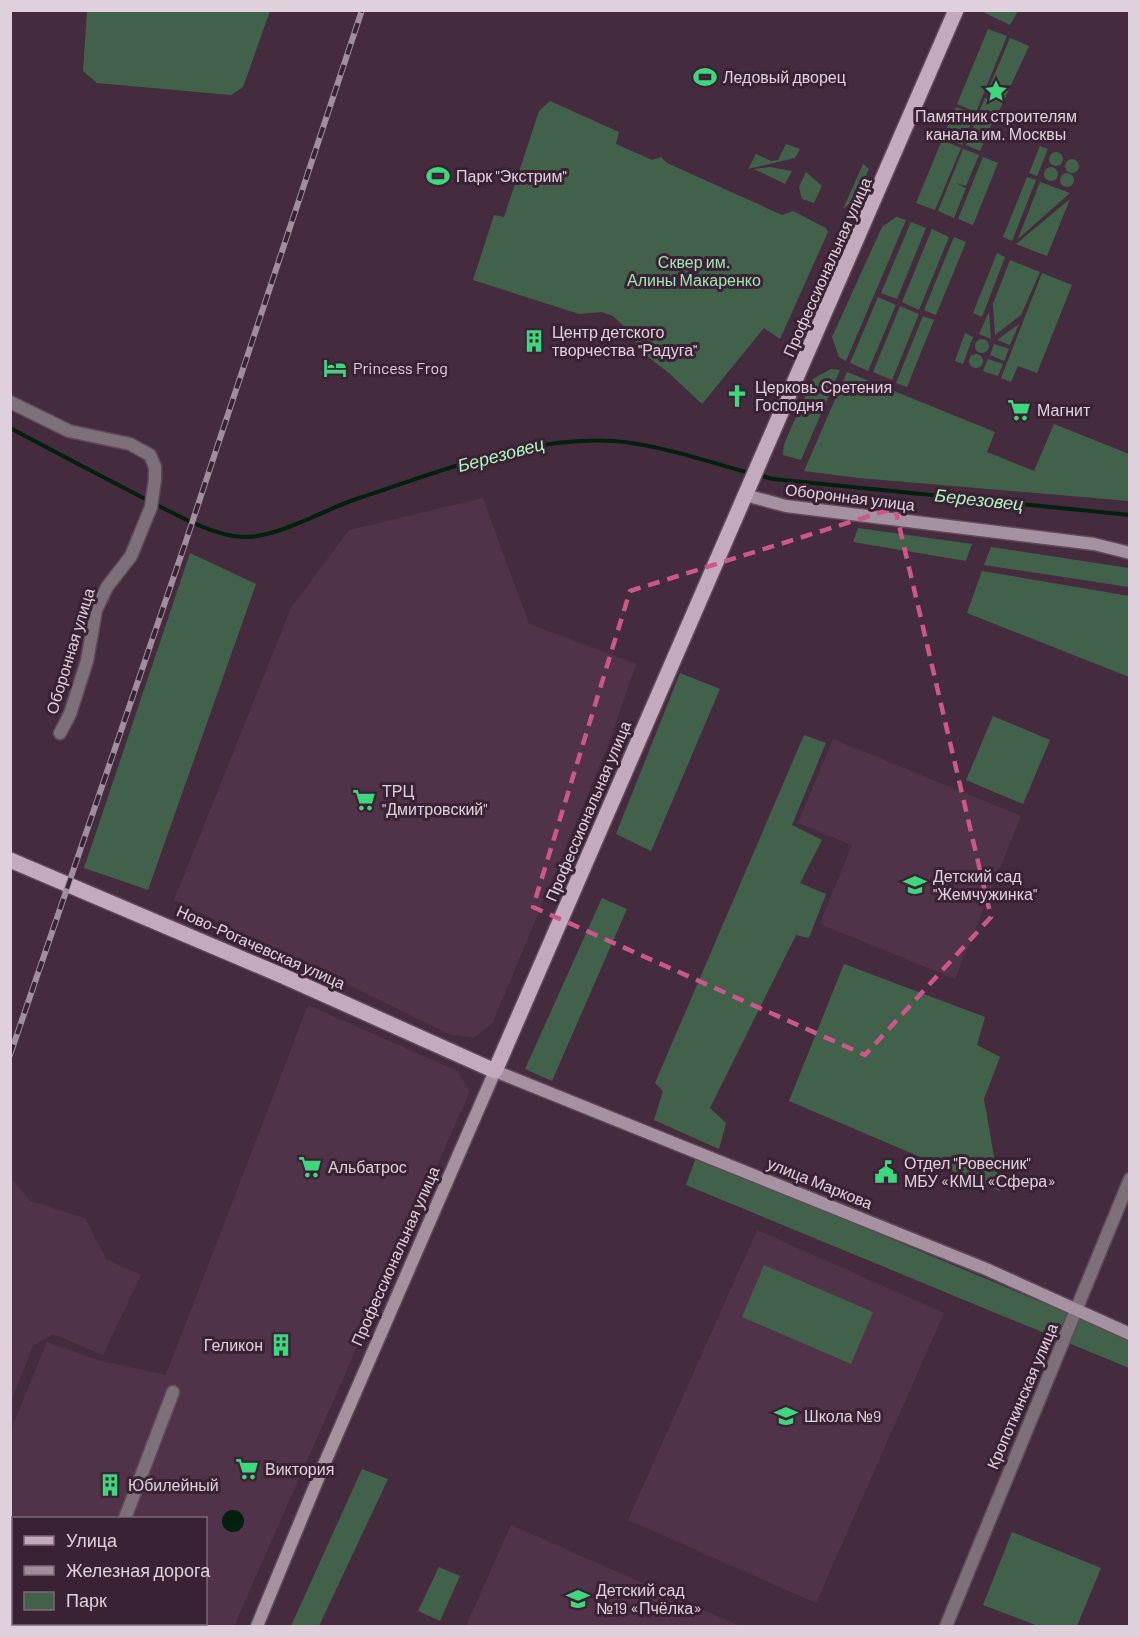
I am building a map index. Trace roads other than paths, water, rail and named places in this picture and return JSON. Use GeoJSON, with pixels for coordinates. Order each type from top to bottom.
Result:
{"type":"FeatureCollection","features":[{"type":"Feature","properties":{"kind":"main road","name":"Профессиональная улица"},"geometry":{"type":"LineString","coordinates":[[495,1071],[956,10]]}},
{"type":"Feature","properties":{"kind":"main road","name":"Ново-Рогачевская улица"},"geometry":{"type":"LineString","coordinates":[[10,860],[283,976],[495,1071]]}},
{"type":"Feature","properties":{"kind":"street","name":"Оборонная улица"},"geometry":{"type":"LineString","coordinates":[[10,402],[69,431],[130,444],[150,454],[155,467],[152,503],[131,556],[107,586],[96,610],[87,661],[70,714],[60,734]]}},
{"type":"Feature","properties":{"kind":"street","name":"Оборонная улица"},"geometry":{"type":"LineString","coordinates":[[752,481],[786,506],[1094,544],[1130,553]]}},
{"type":"Feature","properties":{"kind":"street","name":"улица Маркова"},"geometry":{"type":"LineString","coordinates":[[495,1071],[986,1269],[1130,1334]]}},
{"type":"Feature","properties":{"kind":"street","name":"Профессиональная улица"},"geometry":{"type":"LineString","coordinates":[[257,1626],[326,1458],[495,1071]]}},
{"type":"Feature","properties":{"kind":"street","name":"Кропоткинская улица"},"geometry":{"type":"LineString","coordinates":[[946,1626],[1130,1179]]}},
{"type":"Feature","properties":{"kind":"street"},"geometry":{"type":"LineString","coordinates":[[125,1517],[174,1392]]}},
{"type":"Feature","properties":{"kind":"waterway","name":"Березовец"},"geometry":{"type":"LineString","coordinates":[[10,428],[192,522],[212,531],[243,537],[257,536],[286,528],[346,503],[452,467],[548,444],[581,441],[630,443],[682,454],[750,473]]}},
{"type":"Feature","properties":{"kind":"waterway","name":"Березовец"},"geometry":{"type":"LineString","coordinates":[[758,475],[773,479],[1130,515]]}},
{"type":"Feature","properties":{"kind":"railway"},"geometry":{"type":"LineString","coordinates":[[10,1055],[185,544],[362,10]]}},
{"type":"Feature","properties":{"kind":"place","name":"Ледовый дворец"},"geometry":{"type":"Point","coordinates":[705,77]}},
{"type":"Feature","properties":{"kind":"place","name":"Памятник строителям канала им. Москвы"},"geometry":{"type":"Point","coordinates":[996,91]}},
{"type":"Feature","properties":{"kind":"place","name":"Парк \"Экстрим\""},"geometry":{"type":"Point","coordinates":[438,176]}},
{"type":"Feature","properties":{"kind":"place","name":"Центр детского творчества \"Радуга\""},"geometry":{"type":"Point","coordinates":[534,341]}},
{"type":"Feature","properties":{"kind":"place","name":"Princess Frog"},"geometry":{"type":"Point","coordinates":[335,368]}},
{"type":"Feature","properties":{"kind":"place","name":"Церковь Сретения Господня"},"geometry":{"type":"Point","coordinates":[737,396]}},
{"type":"Feature","properties":{"kind":"place","name":"Магнит"},"geometry":{"type":"Point","coordinates":[1019,410]}},
{"type":"Feature","properties":{"kind":"place","name":"ТРЦ \"Дмитровский\""},"geometry":{"type":"Point","coordinates":[364,800]}},
{"type":"Feature","properties":{"kind":"place","name":"Детский сад \"Жемчужинка\""},"geometry":{"type":"Point","coordinates":[915,885]}},
{"type":"Feature","properties":{"kind":"place","name":"Альбатрос"},"geometry":{"type":"Point","coordinates":[310,1167]}},
{"type":"Feature","properties":{"kind":"place","name":"Отдел \"Ровесник\" МБУ «КМЦ «Сфера»"},"geometry":{"type":"Point","coordinates":[886,1172]}},
{"type":"Feature","properties":{"kind":"place","name":"Геликон"},"geometry":{"type":"Point","coordinates":[281,1345]}},
{"type":"Feature","properties":{"kind":"place","name":"Школа №9"},"geometry":{"type":"Point","coordinates":[786,1416]}},
{"type":"Feature","properties":{"kind":"place","name":"Виктория"},"geometry":{"type":"Point","coordinates":[247,1469]}},
{"type":"Feature","properties":{"kind":"place","name":"Юбилейный"},"geometry":{"type":"Point","coordinates":[110,1485]}},
{"type":"Feature","properties":{"kind":"place","name":"Детский сад №19 «Пчёлка»"},"geometry":{"type":"Point","coordinates":[578,1599]}},
{"type":"Feature","properties":{"kind":"park label","name":"Сквер им. Алины Макаренко"},"geometry":{"type":"Point","coordinates":[694,271]}}]}
